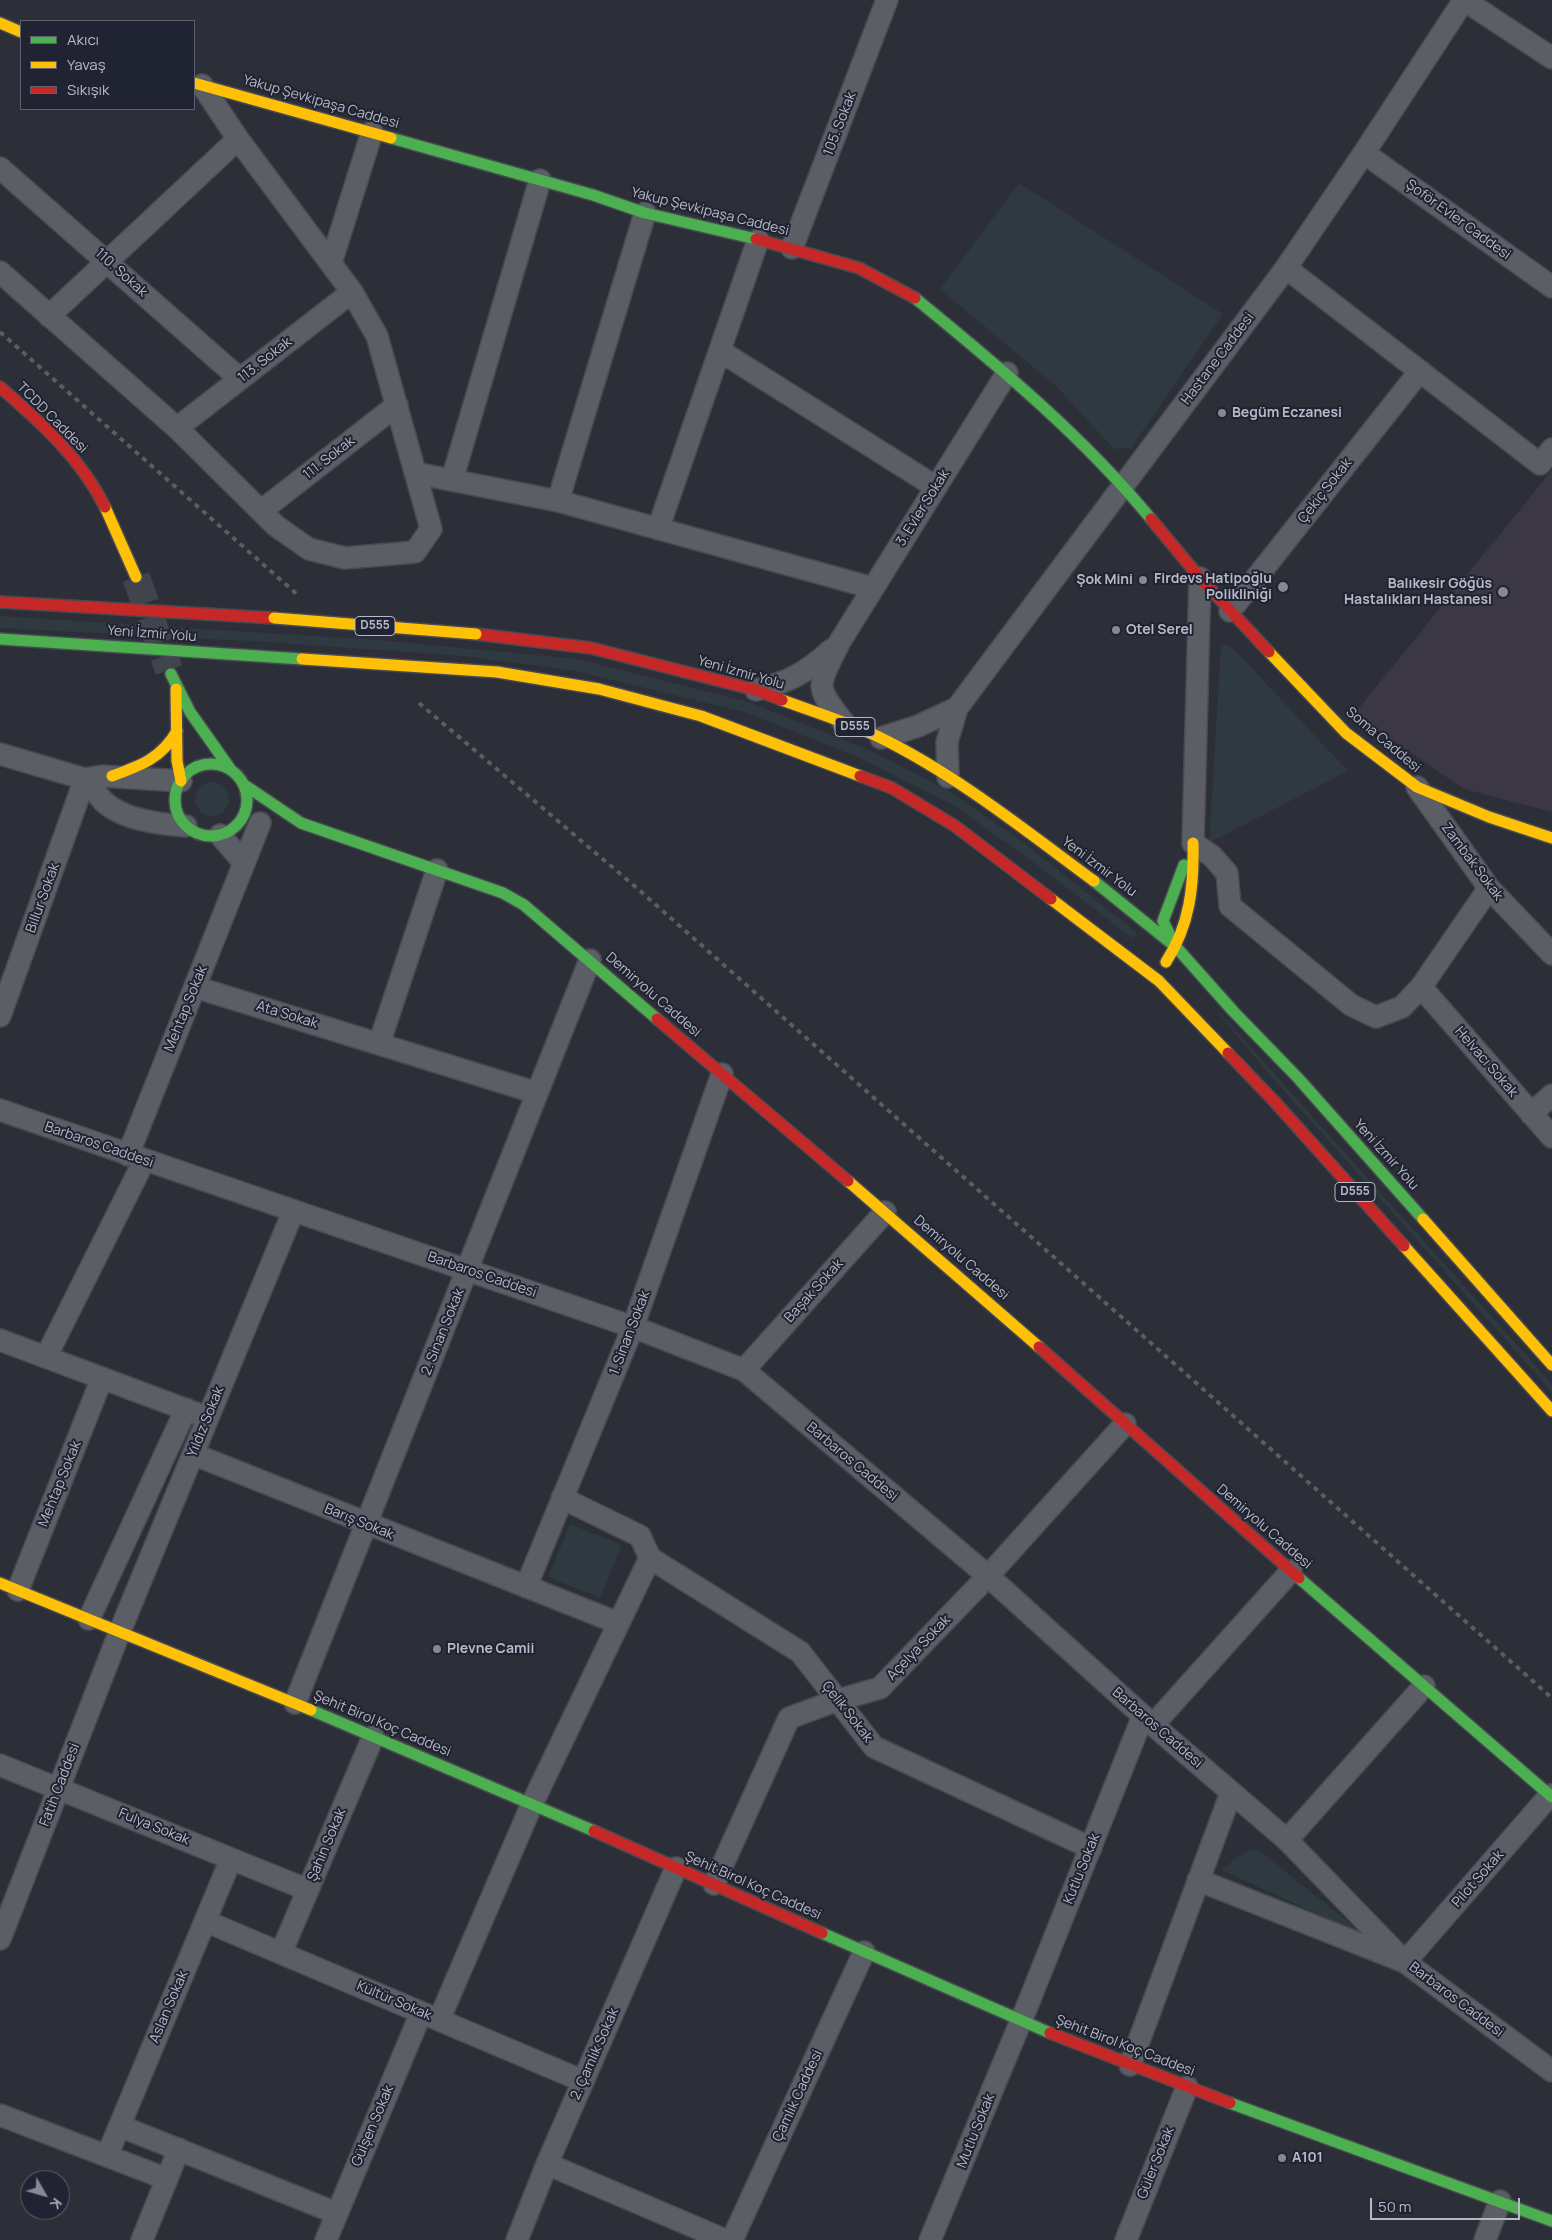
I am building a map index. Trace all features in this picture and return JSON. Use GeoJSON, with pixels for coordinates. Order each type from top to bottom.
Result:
{"type":"FeatureCollection","features":[{"type":"Feature","properties":{"kind":"main road"},"geometry":{"type":"LineString","coordinates":[[0,23],[20,32]]}},
{"type":"Feature","properties":{"kind":"main road","name":"Yakup Şevkipaşa Caddesi"},"geometry":{"type":"LineString","coordinates":[[198,84],[594,195],[645,213],[792,248],[859,268],[914,297],[1007,373],[1124,486],[1200,578]]}},
{"type":"Feature","properties":{"kind":"main road","name":"TCDD Caddesi"},"geometry":{"type":"LineString","coordinates":[[0,387],[54,438],[80,468],[103,502],[136,577]]}},
{"type":"Feature","properties":{"kind":"main road","name":"Soma Caddesi"},"geometry":{"type":"LineString","coordinates":[[1200,578],[1346,733],[1417,788],[1489,817],[1552,838]]}},
{"type":"Feature","properties":{"kind":"main road","name":"Yeni İzmir Yolu"},"geometry":{"type":"LineString","coordinates":[[0,602],[274,618],[476,634],[591,648],[756,690],[881,738],[948,777],[1013,821],[1124,904],[1176,948],[1233,1011],[1298,1078],[1552,1365]]}},
{"type":"Feature","properties":{"kind":"main road","name":"Yeni İzmir Yolu"},"geometry":{"type":"LineString","coordinates":[[0,639],[497,672],[599,689],[701,716],[892,788],[955,826],[1154,977]]}},
{"type":"Feature","properties":{"kind":"main road"},"geometry":{"type":"LineString","coordinates":[[171,674],[176,689],[206,736],[243,784],[300,823]]}},
{"type":"Feature","properties":{"kind":"main road"},"geometry":{"type":"LineString","coordinates":[[176,689],[177,761],[181,781]]}},
{"type":"Feature","properties":{"kind":"main road"},"geometry":{"type":"LineString","coordinates":[[112,776],[158,757],[170,745],[177,731]]}},
{"type":"Feature","properties":{"kind":"main road"},"geometry":{"type":"LineString","coordinates":[[231,770],[210,764],[189,772],[181,781],[176,791],[175,804],[178,816],[186,826],[196,833],[208,836],[264,823]]}},
{"type":"Feature","properties":{"kind":"main road"},"geometry":{"type":"LineString","coordinates":[[228,831],[241,822],[246,810],[248,799],[243,784]]}},
{"type":"Feature","properties":{"kind":"main road"},"geometry":{"type":"LineString","coordinates":[[284,823],[300,823]]}},
{"type":"Feature","properties":{"kind":"main road","name":"Demiryolu Caddesi"},"geometry":{"type":"LineString","coordinates":[[300,823],[503,893],[524,905],[885,1212],[1291,1571],[1551,1796]]}},
{"type":"Feature","properties":{"kind":"main road"},"geometry":{"type":"LineString","coordinates":[[1176,948],[1163,921],[1193,843]]}},
{"type":"Feature","properties":{"kind":"main road"},"geometry":{"type":"LineString","coordinates":[[1154,977],[1176,948],[1188,913],[1194,879],[1193,843]]}},
{"type":"Feature","properties":{"kind":"main road","name":"D555"},"geometry":{"type":"LineString","coordinates":[[1154,977],[1274,1101],[1552,1411]]}},
{"type":"Feature","properties":{"kind":"main road","name":"Şehit Birol Koç Caddesi"},"geometry":{"type":"LineString","coordinates":[[9,1587],[295,1703],[532,1804],[1021,2021],[1186,2087],[1552,2219]]}},
{"type":"Feature","properties":{"kind":"street","name":"105. Sokak"},"geometry":{"type":"LineString","coordinates":[[792,248],[887,0]]}},
{"type":"Feature","properties":{"kind":"street"},"geometry":{"type":"LineString","coordinates":[[1464,0],[1552,58]]}},
{"type":"Feature","properties":{"kind":"street","name":"Hastane Caddesi"},"geometry":{"type":"LineString","coordinates":[[957,708],[1286,268],[1464,0]]}},
{"type":"Feature","properties":{"kind":"street"},"geometry":{"type":"LineString","coordinates":[[0,272],[177,428],[276,526],[309,549],[345,558],[415,552],[431,529],[377,336],[352,292],[198,84]]}},
{"type":"Feature","properties":{"kind":"street"},"geometry":{"type":"LineString","coordinates":[[330,263],[372,132]]}},
{"type":"Feature","properties":{"kind":"street"},"geometry":{"type":"LineString","coordinates":[[49,316],[238,139]]}},
{"type":"Feature","properties":{"kind":"street","name":"Şoför Evler Caddesi"},"geometry":{"type":"LineString","coordinates":[[1364,153],[1552,287]]}},
{"type":"Feature","properties":{"kind":"street","name":"110. Sokak"},"geometry":{"type":"LineString","coordinates":[[0,168],[240,379]]}},
{"type":"Feature","properties":{"kind":"street"},"geometry":{"type":"LineString","coordinates":[[452,480],[540,180]]}},
{"type":"Feature","properties":{"kind":"street"},"geometry":{"type":"LineString","coordinates":[[558,501],[645,213]]}},
{"type":"Feature","properties":{"kind":"street"},"geometry":{"type":"LineString","coordinates":[[658,528],[758,240]]}},
{"type":"Feature","properties":{"kind":"street"},"geometry":{"type":"LineString","coordinates":[[1286,268],[1540,464],[1552,448]]}},
{"type":"Feature","properties":{"kind":"street","name":"113. Sokak"},"geometry":{"type":"LineString","coordinates":[[177,428],[352,292]]}},
{"type":"Feature","properties":{"kind":"street"},"geometry":{"type":"LineString","coordinates":[[720,351],[936,487]]}},
{"type":"Feature","properties":{"kind":"street","name":"Çekiç Sokak"},"geometry":{"type":"LineString","coordinates":[[1230,611],[1420,371]]}},
{"type":"Feature","properties":{"kind":"street","name":"3. Evler Sokak"},"geometry":{"type":"LineString","coordinates":[[839,643],[1007,373]]}},
{"type":"Feature","properties":{"kind":"street","name":"111. Sokak"},"geometry":{"type":"LineString","coordinates":[[261,511],[397,405]]}},
{"type":"Feature","properties":{"kind":"street"},"geometry":{"type":"LineString","coordinates":[[415,473],[558,501],[873,588]]}},
{"type":"Feature","properties":{"kind":"street"},"geometry":{"type":"LineString","coordinates":[[1200,578],[1193,843],[1212,856],[1227,873],[1230,906],[1351,1005],[1376,1017],[1402,1008],[1421,986],[1489,888]]}},
{"type":"Feature","properties":{"kind":"street"},"geometry":{"type":"LineString","coordinates":[[756,690],[781,684],[811,668],[839,643]]}},
{"type":"Feature","properties":{"kind":"street"},"geometry":{"type":"LineString","coordinates":[[839,643],[821,682],[824,698],[844,723]]}},
{"type":"Feature","properties":{"kind":"street"},"geometry":{"type":"LineString","coordinates":[[881,738],[918,726],[957,708]]}},
{"type":"Feature","properties":{"kind":"street"},"geometry":{"type":"LineString","coordinates":[[948,777],[946,742],[957,708]]}},
{"type":"Feature","properties":{"kind":"street"},"geometry":{"type":"LineString","coordinates":[[0,754],[85,779],[112,776],[181,781]]}},
{"type":"Feature","properties":{"kind":"street"},"geometry":{"type":"LineString","coordinates":[[85,779],[105,802],[133,817],[158,824],[186,826]]}},
{"type":"Feature","properties":{"kind":"street","name":"Billur Sokak"},"geometry":{"type":"LineString","coordinates":[[0,1016],[85,779]]}},
{"type":"Feature","properties":{"kind":"street","name":"Zambak Sokak"},"geometry":{"type":"LineString","coordinates":[[1417,788],[1489,888],[1552,954]]}},
{"type":"Feature","properties":{"kind":"street","name":"Mehtap Sokak"},"geometry":{"type":"LineString","coordinates":[[46,1357],[136,1158],[195,986],[244,863],[264,823]]}},
{"type":"Feature","properties":{"kind":"street"},"geometry":{"type":"LineString","coordinates":[[228,831],[244,863]]}},
{"type":"Feature","properties":{"kind":"street"},"geometry":{"type":"LineString","coordinates":[[379,1044],[438,870]]}},
{"type":"Feature","properties":{"kind":"street","name":"2. Sinan Sokak"},"geometry":{"type":"LineString","coordinates":[[295,1703],[590,960]]}},
{"type":"Feature","properties":{"kind":"street","name":"Ata Sokak"},"geometry":{"type":"LineString","coordinates":[[195,986],[537,1093]]}},
{"type":"Feature","properties":{"kind":"street","name":"Helvacı Sokak"},"geometry":{"type":"LineString","coordinates":[[1421,986],[1552,1138]]}},
{"type":"Feature","properties":{"kind":"street","name":"1. Sinan Sokak"},"geometry":{"type":"LineString","coordinates":[[526,1587],[633,1327],[722,1074]]}},
{"type":"Feature","properties":{"kind":"street"},"geometry":{"type":"LineString","coordinates":[[1531,1114],[1552,1095]]}},
{"type":"Feature","properties":{"kind":"street","name":"Barbaros Caddesi"},"geometry":{"type":"LineString","coordinates":[[0,1110],[633,1327],[744,1370],[988,1576],[1148,1721],[1287,1840],[1405,1962],[1552,2071]]}},
{"type":"Feature","properties":{"kind":"street","name":"Yıldız Sokak"},"geometry":{"type":"LineString","coordinates":[[120,1631],[293,1212]]}},
{"type":"Feature","properties":{"kind":"street","name":"Başak Sokak"},"geometry":{"type":"LineString","coordinates":[[744,1370],[885,1212]]}},
{"type":"Feature","properties":{"kind":"street"},"geometry":{"type":"LineString","coordinates":[[0,1340],[208,1417]]}},
{"type":"Feature","properties":{"kind":"street","name":"Mehtap Sokak"},"geometry":{"type":"LineString","coordinates":[[9,1587],[102,1378]]}},
{"type":"Feature","properties":{"kind":"street","name":"Yıldız Sokak"},"geometry":{"type":"LineString","coordinates":[[89,1619],[186,1409]]}},
{"type":"Feature","properties":{"kind":"street","name":"Açelya Sokak"},"geometry":{"type":"LineString","coordinates":[[714,1884],[789,1718],[838,1700],[880,1688],[988,1576],[1125,1424]]}},
{"type":"Feature","properties":{"kind":"street","name":"Barış Sokak"},"geometry":{"type":"LineString","coordinates":[[193,1454],[366,1525],[618,1623]]}},
{"type":"Feature","properties":{"kind":"street"},"geometry":{"type":"LineString","coordinates":[[562,1498],[640,1536],[650,1558]]}},
{"type":"Feature","properties":{"kind":"street","name":"Gülşen Sokak"},"geometry":{"type":"LineString","coordinates":[[326,2240],[336,2213],[650,1558]]}},
{"type":"Feature","properties":{"kind":"street","name":"Çelik Sokak"},"geometry":{"type":"LineString","coordinates":[[650,1558],[800,1652],[874,1747],[1091,1848]]}},
{"type":"Feature","properties":{"kind":"street"},"geometry":{"type":"LineString","coordinates":[[1148,1721],[1291,1571]]}},
{"type":"Feature","properties":{"kind":"street","name":"Fatih Caddesi"},"geometry":{"type":"LineString","coordinates":[[0,1939],[120,1631]]}},
{"type":"Feature","properties":{"kind":"street"},"geometry":{"type":"LineString","coordinates":[[1287,1840],[1424,1686]]}},
{"type":"Feature","properties":{"kind":"street","name":"Kutlu Sokak"},"geometry":{"type":"LineString","coordinates":[[1021,2021],[1091,1848],[1148,1721]]}},
{"type":"Feature","properties":{"kind":"street","name":"Şahin Sokak"},"geometry":{"type":"LineString","coordinates":[[281,1953],[373,1736]]}},
{"type":"Feature","properties":{"kind":"street","name":"Fulya Sokak"},"geometry":{"type":"LineString","coordinates":[[0,1765],[308,1890]]}},
{"type":"Feature","properties":{"kind":"street"},"geometry":{"type":"LineString","coordinates":[[1130,2065],[1231,1793]]}},
{"type":"Feature","properties":{"kind":"street","name":"Pilot Sokak"},"geometry":{"type":"LineString","coordinates":[[1405,1962],[1551,1796]]}},
{"type":"Feature","properties":{"kind":"street","name":"Aslan Sokak"},"geometry":{"type":"LineString","coordinates":[[107,2156],[231,1859]]}},
{"type":"Feature","properties":{"kind":"street","name":"2. Çamlık Sokak"},"geometry":{"type":"LineString","coordinates":[[517,2240],[547,2164],[676,1868]]}},
{"type":"Feature","properties":{"kind":"street"},"geometry":{"type":"LineString","coordinates":[[1198,1880],[1405,1962]]}},
{"type":"Feature","properties":{"kind":"street","name":"Kültür Sokak"},"geometry":{"type":"LineString","coordinates":[[205,1922],[583,2081]]}},
{"type":"Feature","properties":{"kind":"street","name":"Çamlık Caddesi"},"geometry":{"type":"LineString","coordinates":[[732,2240],[864,1952]]}},
{"type":"Feature","properties":{"kind":"street","name":"Mutlu Sokak"},"geometry":{"type":"LineString","coordinates":[[930,2240],[1021,2021]]}},
{"type":"Feature","properties":{"kind":"street","name":"Güler Sokak"},"geometry":{"type":"LineString","coordinates":[[1126,2240],[1186,2087]]}},
{"type":"Feature","properties":{"kind":"street"},"geometry":{"type":"LineString","coordinates":[[0,2114],[167,2179]]}},
{"type":"Feature","properties":{"kind":"street"},"geometry":{"type":"LineString","coordinates":[[120,2126],[336,2213]]}},
{"type":"Feature","properties":{"kind":"street"},"geometry":{"type":"LineString","coordinates":[[142,2240],[179,2149]]}},
{"type":"Feature","properties":{"kind":"street"},"geometry":{"type":"LineString","coordinates":[[547,2164],[725,2240]]}},
{"type":"Feature","properties":{"kind":"street"},"geometry":{"type":"LineString","coordinates":[[1486,2240],[1500,2201]]}},
{"type":"Feature","properties":{"kind":"shaded area"},"geometry":{"type":"Polygon","coordinates":[[[1019,183],[1223,314],[1131,448],[1114,449],[1057,387],[940,289],[1019,183]]]}},
{"type":"Feature","properties":{"kind":"shaded area","name":"Balıkesir Göğüs Hastalıkları Hastanesi"},"geometry":{"type":"Polygon","coordinates":[[[1552,470],[1552,812],[1464,789],[1354,714],[1552,470]]]}},
{"type":"Feature","properties":{"kind":"shaded area"},"geometry":{"type":"Polygon","coordinates":[[[0,616],[379,640],[577,659],[748,702],[874,752],[949,791],[1023,842],[1136,932],[1136,936],[1132,938],[1021,853],[954,806],[860,758],[744,712],[576,671],[464,656],[266,642],[0,628],[0,616]]]}},
{"type":"Feature","properties":{"kind":"shaded area"},"geometry":{"type":"Polygon","coordinates":[[[1226,644],[1234,649],[1348,771],[1209,843],[1221,647],[1226,644]]]}},
{"type":"Feature","properties":{"kind":"shaded area"},"geometry":{"type":"Polygon","coordinates":[[[212,782],[224,787],[229,799],[224,811],[212,816],[200,811],[195,799],[200,787],[212,782]]]}},
{"type":"Feature","properties":{"kind":"shaded area"},"geometry":{"type":"Polygon","coordinates":[[[1220,1013],[1552,1384],[1552,1392],[1269,1074],[1220,1013]]]}},
{"type":"Feature","properties":{"kind":"shaded area"},"geometry":{"type":"Polygon","coordinates":[[[570,1524],[622,1545],[600,1598],[548,1577],[570,1524]]]}},
{"type":"Feature","properties":{"kind":"shaded area"},"geometry":{"type":"Polygon","coordinates":[[[1252,1850],[1260,1851],[1366,1936],[1221,1870],[1243,1853],[1252,1850]]]}},
{"type":"Feature","properties":{"kind":"tunnel"},"geometry":{"type":"LineString","coordinates":[[136,577],[169,670]]}},
{"type":"Feature","properties":{"kind":"railway"},"geometry":{"type":"LineString","coordinates":[[0,332],[299,596]]}},
{"type":"Feature","properties":{"kind":"railway"},"geometry":{"type":"LineString","coordinates":[[419,703],[638,889],[1552,1698]]}},
{"type":"Feature","properties":{"kind":"traffic: fast"},"geometry":{"type":"LineString","coordinates":[[391,138],[593,195],[645,213],[756,239]]}},
{"type":"Feature","properties":{"kind":"traffic: fast"},"geometry":{"type":"LineString","coordinates":[[915,298],[1039,403],[1097,459],[1151,519]]}},
{"type":"Feature","properties":{"kind":"traffic: fast"},"geometry":{"type":"LineString","coordinates":[[0,639],[302,659]]}},
{"type":"Feature","properties":{"kind":"traffic: fast"},"geometry":{"type":"LineString","coordinates":[[171,674],[190,712],[231,770]]}},
{"type":"Feature","properties":{"kind":"traffic: fast"},"geometry":{"type":"LineString","coordinates":[[211,764],[231,770],[241,780],[247,800],[241,820],[231,830],[211,836],[191,830],[181,820],[175,800],[181,780],[191,770],[211,764]]}},
{"type":"Feature","properties":{"kind":"traffic: fast"},"geometry":{"type":"LineString","coordinates":[[243,784],[301,823],[503,893],[524,905],[657,1019]]}},
{"type":"Feature","properties":{"kind":"traffic: fast"},"geometry":{"type":"LineString","coordinates":[[1176,948],[1163,921],[1184,865]]}},
{"type":"Feature","properties":{"kind":"traffic: fast"},"geometry":{"type":"LineString","coordinates":[[1094,881],[1177,948],[1233,1011],[1298,1078],[1423,1219]]}},
{"type":"Feature","properties":{"kind":"traffic: fast"},"geometry":{"type":"LineString","coordinates":[[1299,1578],[1552,1797]]}},
{"type":"Feature","properties":{"kind":"traffic: fast"},"geometry":{"type":"LineString","coordinates":[[311,1710],[594,1831]]}},
{"type":"Feature","properties":{"kind":"traffic: fast"},"geometry":{"type":"LineString","coordinates":[[822,1933],[1050,2033]]}},
{"type":"Feature","properties":{"kind":"traffic: fast"},"geometry":{"type":"LineString","coordinates":[[1230,2103],[1552,2221]]}},
{"type":"Feature","properties":{"kind":"traffic: slow"},"geometry":{"type":"LineString","coordinates":[[0,23],[20,32]]}},
{"type":"Feature","properties":{"kind":"traffic: slow"},"geometry":{"type":"LineString","coordinates":[[195,83],[391,138]]}},
{"type":"Feature","properties":{"kind":"traffic: slow"},"geometry":{"type":"LineString","coordinates":[[105,507],[136,577]]}},
{"type":"Feature","properties":{"kind":"traffic: slow"},"geometry":{"type":"LineString","coordinates":[[274,618],[476,634]]}},
{"type":"Feature","properties":{"kind":"traffic: slow"},"geometry":{"type":"LineString","coordinates":[[1269,652],[1346,733],[1417,787],[1489,817],[1552,838]]}},
{"type":"Feature","properties":{"kind":"traffic: slow"},"geometry":{"type":"LineString","coordinates":[[302,659],[497,672]]}},
{"type":"Feature","properties":{"kind":"traffic: slow"},"geometry":{"type":"LineString","coordinates":[[497,672],[599,689],[701,716],[860,776]]}},
{"type":"Feature","properties":{"kind":"traffic: slow"},"geometry":{"type":"LineString","coordinates":[[176,689],[177,761],[181,781]]}},
{"type":"Feature","properties":{"kind":"traffic: slow"},"geometry":{"type":"LineString","coordinates":[[782,700],[857,727],[937,769],[991,805],[1094,881]]}},
{"type":"Feature","properties":{"kind":"traffic: slow"},"geometry":{"type":"LineString","coordinates":[[112,776],[132,769],[149,760],[164,748],[177,731]]}},
{"type":"Feature","properties":{"kind":"traffic: slow"},"geometry":{"type":"LineString","coordinates":[[1166,962],[1180,934],[1189,905],[1193,875],[1193,843]]}},
{"type":"Feature","properties":{"kind":"traffic: slow"},"geometry":{"type":"LineString","coordinates":[[1051,899],[1159,981],[1228,1053]]}},
{"type":"Feature","properties":{"kind":"traffic: slow"},"geometry":{"type":"LineString","coordinates":[[848,1181],[1039,1347]]}},
{"type":"Feature","properties":{"kind":"traffic: slow"},"geometry":{"type":"LineString","coordinates":[[1423,1219],[1552,1365]]}},
{"type":"Feature","properties":{"kind":"traffic: slow"},"geometry":{"type":"LineString","coordinates":[[1404,1246],[1552,1411]]}},
{"type":"Feature","properties":{"kind":"traffic: slow"},"geometry":{"type":"LineString","coordinates":[[0,1583],[311,1710]]}},
{"type":"Feature","properties":{"kind":"traffic: jam"},"geometry":{"type":"LineString","coordinates":[[756,239],[859,268],[915,298]]}},
{"type":"Feature","properties":{"kind":"traffic: jam"},"geometry":{"type":"LineString","coordinates":[[0,387],[44,427],[72,457],[84,472],[105,507]]}},
{"type":"Feature","properties":{"kind":"traffic: jam"},"geometry":{"type":"LineString","coordinates":[[1151,519],[1200,578],[1269,652]]}},
{"type":"Feature","properties":{"kind":"traffic: jam"},"geometry":{"type":"LineString","coordinates":[[0,602],[274,618]]}},
{"type":"Feature","properties":{"kind":"traffic: jam"},"geometry":{"type":"LineString","coordinates":[[476,634],[591,648],[756,690],[782,700]]}},
{"type":"Feature","properties":{"kind":"traffic: jam"},"geometry":{"type":"LineString","coordinates":[[860,776],[892,788],[955,826],[1051,899]]}},
{"type":"Feature","properties":{"kind":"traffic: jam"},"geometry":{"type":"LineString","coordinates":[[657,1019],[848,1181]]}},
{"type":"Feature","properties":{"kind":"traffic: jam"},"geometry":{"type":"LineString","coordinates":[[1228,1053],[1274,1101],[1404,1246]]}},
{"type":"Feature","properties":{"kind":"traffic: jam"},"geometry":{"type":"LineString","coordinates":[[1039,1347],[1299,1578]]}},
{"type":"Feature","properties":{"kind":"traffic: jam"},"geometry":{"type":"LineString","coordinates":[[594,1831],[822,1933]]}},
{"type":"Feature","properties":{"kind":"traffic: jam"},"geometry":{"type":"LineString","coordinates":[[1050,2033],[1230,2103]]}},
{"type":"Feature","properties":{"kind":"place","name":"Begüm Eczanesi"},"geometry":{"type":"Point","coordinates":[1222,413]}},
{"type":"Feature","properties":{"kind":"place","name":"Şok Mini"},"geometry":{"type":"Point","coordinates":[1143,580]}},
{"type":"Feature","properties":{"kind":"place","name":"Firdevs Hatipoğlu Polikliniği"},"geometry":{"type":"Point","coordinates":[1283,587]}},
{"type":"Feature","properties":{"kind":"place","name":"Balıkesir Göğüs Hastalıkları Hastanesi"},"geometry":{"type":"Point","coordinates":[1503,592]}},
{"type":"Feature","properties":{"kind":"place","name":"Otel Serel"},"geometry":{"type":"Point","coordinates":[1116,630]}},
{"type":"Feature","properties":{"kind":"place","name":"Plevne Camii"},"geometry":{"type":"Point","coordinates":[437,1649]}},
{"type":"Feature","properties":{"kind":"place","name":"A101"},"geometry":{"type":"Point","coordinates":[1282,2158]}}]}
